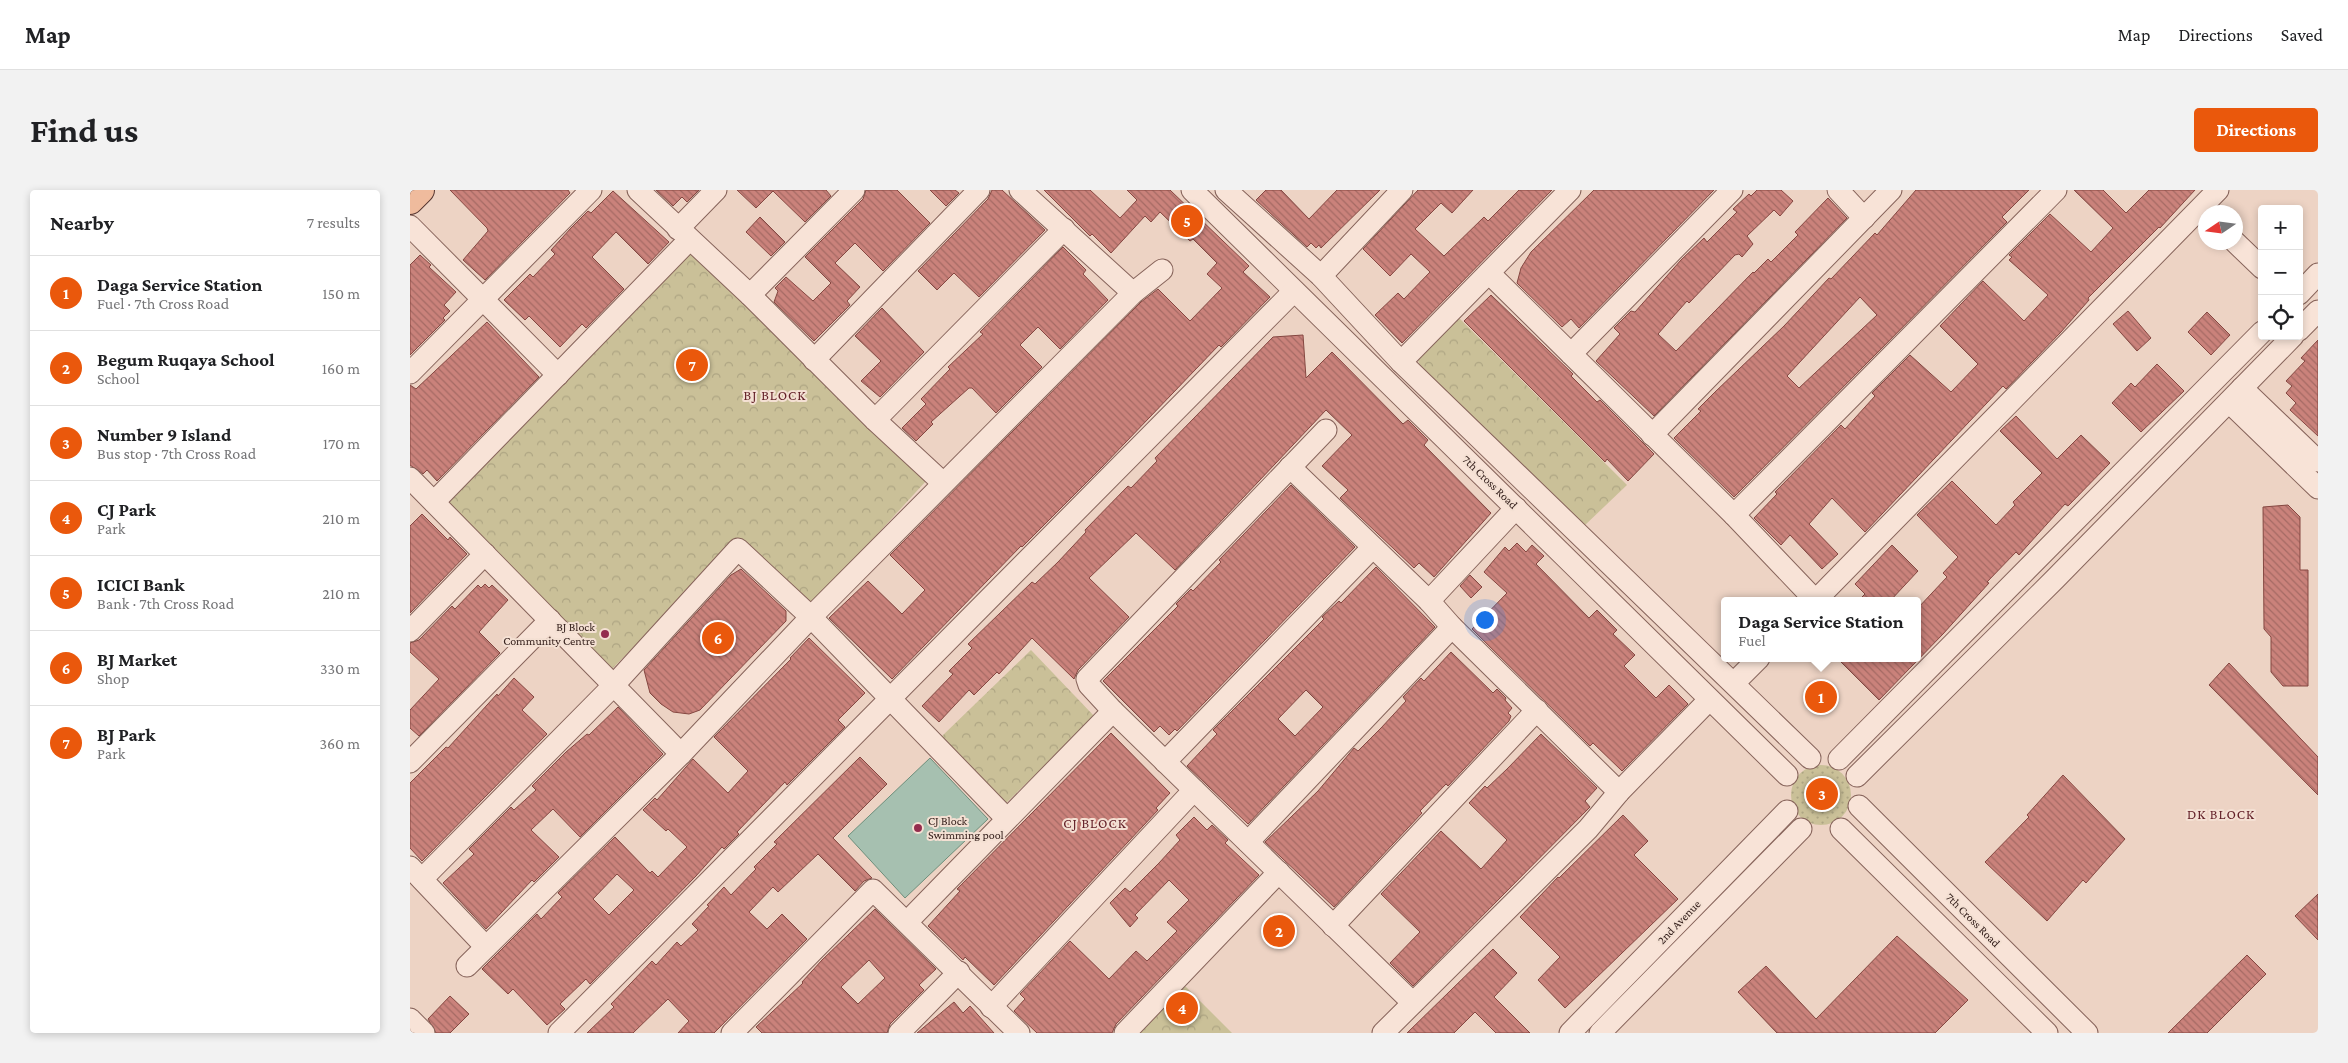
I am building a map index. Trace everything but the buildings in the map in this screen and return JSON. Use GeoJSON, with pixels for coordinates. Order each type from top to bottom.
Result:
{"type":"FeatureCollection","features":[{"type":"Feature","properties":{"kind":"main road"},"geometry":{"type":"LineString","coordinates":[[410,202],[421,190]]}},
{"type":"Feature","properties":{"kind":"street"},"geometry":{"type":"LineString","coordinates":[[410,373],[591,190]]}},
{"type":"Feature","properties":{"kind":"street"},"geometry":{"type":"LineString","coordinates":[[638,190],[750,294],[875,420],[943,483]]}},
{"type":"Feature","properties":{"kind":"street"},"geometry":{"type":"LineString","coordinates":[[681,754],[485,554],[419,494],[558,374],[684,234],[716,190]]}},
{"type":"Feature","properties":{"kind":"street"},"geometry":{"type":"LineString","coordinates":[[750,294],[854,190]]}},
{"type":"Feature","properties":{"kind":"street"},"geometry":{"type":"LineString","coordinates":[[814,360],[979,190]]}},
{"type":"Feature","properties":{"kind":"street"},"geometry":{"type":"LineString","coordinates":[[1020,190],[1133,293]]}},
{"type":"Feature","properties":{"kind":"street","name":"7th Cross Road"},"geometry":{"type":"LineString","coordinates":[[1192,190],[1787,776]]}},
{"type":"Feature","properties":{"kind":"street"},"geometry":{"type":"LineString","coordinates":[[1321,276],[1402,190]]}},
{"type":"Feature","properties":{"kind":"street"},"geometry":{"type":"LineString","coordinates":[[1401,362],[1570,190]]}},
{"type":"Feature","properties":{"kind":"street"},"geometry":{"type":"LineString","coordinates":[[1571,354],[1732,190]]}},
{"type":"Feature","properties":{"kind":"street"},"geometry":{"type":"LineString","coordinates":[[1838,190],[1864,218]]}},
{"type":"Feature","properties":{"kind":"street"},"geometry":{"type":"LineString","coordinates":[[1652,435],[1891,190]]}},
{"type":"Feature","properties":{"kind":"street"},"geometry":{"type":"LineString","coordinates":[[1734,515],[2056,190]]}},
{"type":"Feature","properties":{"kind":"street"},"geometry":{"type":"LineString","coordinates":[[2207,205],[2218,190]]}},
{"type":"Feature","properties":{"kind":"street","name":"7th Cross Road"},"geometry":{"type":"LineString","coordinates":[[1233,192],[1321,276],[1401,362],[1810,758]]}},
{"type":"Feature","properties":{"kind":"street"},"geometry":{"type":"LineString","coordinates":[[1818,597],[2198,216]]}},
{"type":"Feature","properties":{"kind":"street"},"geometry":{"type":"LineString","coordinates":[[410,226],[558,374]]}},
{"type":"Feature","properties":{"kind":"street"},"geometry":{"type":"LineString","coordinates":[[875,420],[1064,229]]}},
{"type":"Feature","properties":{"kind":"street"},"geometry":{"type":"LineString","coordinates":[[2243,250],[2258,264]]}},
{"type":"Feature","properties":{"kind":"street"},"geometry":{"type":"LineString","coordinates":[[467,966],[681,754],[811,617],[943,483],[1133,293],[1162,270]]}},
{"type":"Feature","properties":{"kind":"street"},"geometry":{"type":"LineString","coordinates":[[1489,273],[1734,515],[1812,597]]}},
{"type":"Feature","properties":{"kind":"street"},"geometry":{"type":"LineString","coordinates":[[2303,290],[2318,274]]}},
{"type":"Feature","properties":{"kind":"street"},"geometry":{"type":"LineString","coordinates":[[559,1033],[1294,291]]}},
{"type":"Feature","properties":{"kind":"street"},"geometry":{"type":"LineString","coordinates":[[1333,329],[1352,310]]}},
{"type":"Feature","properties":{"kind":"street"},"geometry":{"type":"LineString","coordinates":[[2303,326],[2318,311]]}},
{"type":"Feature","properties":{"kind":"street"},"geometry":{"type":"LineString","coordinates":[[1839,759],[2258,336]]}},
{"type":"Feature","properties":{"kind":"street"},"geometry":{"type":"LineString","coordinates":[[1857,776],[2289,340]]}},
{"type":"Feature","properties":{"kind":"street"},"geometry":{"type":"LineString","coordinates":[[2235,395],[2318,461]]}},
{"type":"Feature","properties":{"kind":"street"},"geometry":{"type":"LineString","coordinates":[[2235,395],[2318,488]]}},
{"type":"Feature","properties":{"kind":"street"},"geometry":{"type":"LineString","coordinates":[[1326,430],[1087,679],[1089,685],[1113,711],[1413,1003]]}},
{"type":"Feature","properties":{"kind":"street"},"geometry":{"type":"LineString","coordinates":[[1290,467],[1372,548],[1430,601],[1452,627],[1619,792]]}},
{"type":"Feature","properties":{"kind":"street"},"geometry":{"type":"LineString","coordinates":[[1430,601],[1516,508]]}},
{"type":"Feature","properties":{"kind":"street"},"geometry":{"type":"LineString","coordinates":[[1165,762],[1372,548]]}},
{"type":"Feature","properties":{"kind":"street"},"geometry":{"type":"LineString","coordinates":[[486,947],[416,873],[614,686],[738,549],[811,617],[1007,819]]}},
{"type":"Feature","properties":{"kind":"street"},"geometry":{"type":"LineString","coordinates":[[410,631],[485,554]]}},
{"type":"Feature","properties":{"kind":"street"},"geometry":{"type":"LineString","coordinates":[[410,762],[550,620]]}},
{"type":"Feature","properties":{"kind":"street"},"geometry":{"type":"LineString","coordinates":[[1248,842],[1452,627]]}},
{"type":"Feature","properties":{"kind":"street"},"geometry":{"type":"LineString","coordinates":[[1734,683],[1755,662]]}},
{"type":"Feature","properties":{"kind":"street"},"geometry":{"type":"LineString","coordinates":[[1383,1033],[1588,829],[1619,792],[1709,700]]}},
{"type":"Feature","properties":{"kind":"street"},"geometry":{"type":"LineString","coordinates":[[1333,926],[1537,710]]}},
{"type":"Feature","properties":{"kind":"street"},"geometry":{"type":"LineString","coordinates":[[907,922],[1113,711]]}},
{"type":"Feature","properties":{"kind":"street"},"geometry":{"type":"LineString","coordinates":[[1821,831],[1856,816],[1861,789],[1857,776],[1850,767],[1839,759],[1826,755],[1799,762],[1787,776],[1784,798],[1787,812],[1821,831],[2047,1033]]}},
{"type":"Feature","properties":{"kind":"street"},"geometry":{"type":"LineString","coordinates":[[991,1006],[1194,790]]}},
{"type":"Feature","properties":{"kind":"street","name":"7th Cross Road"},"geometry":{"type":"LineString","coordinates":[[1859,806],[2087,1033]]}},
{"type":"Feature","properties":{"kind":"street","name":"2nd Avenue"},"geometry":{"type":"LineString","coordinates":[[1570,1033],[1787,812]]}},
{"type":"Feature","properties":{"kind":"street","name":"2nd Avenue"},"geometry":{"type":"LineString","coordinates":[[1600,1033],[1821,831]]}},
{"type":"Feature","properties":{"kind":"street"},"geometry":{"type":"LineString","coordinates":[[1125,1033],[1279,872]]}},
{"type":"Feature","properties":{"kind":"street"},"geometry":{"type":"LineString","coordinates":[[732,1033],[873,890],[959,972],[1019,1033]]}},
{"type":"Feature","properties":{"kind":"street"},"geometry":{"type":"LineString","coordinates":[[899,1033],[959,972]]}},
{"type":"Feature","properties":{"kind":"street"},"geometry":{"type":"LineString","coordinates":[[410,1019],[424,1033]]}},
{"type":"Feature","properties":{"kind":"green space"},"geometry":{"type":"Polygon","coordinates":[[[689,248],[926,481],[808,610],[737,542],[609,672],[442,501],[689,248]]]}},
{"type":"Feature","properties":{"kind":"green space"},"geometry":{"type":"Polygon","coordinates":[[[1452,311],[1627,485],[1583,527],[1423,377],[1418,360],[1419,343],[1452,311]]]}},
{"type":"Feature","properties":{"kind":"green space"},"geometry":{"type":"Polygon","coordinates":[[[1031,650],[1095,717],[1005,804],[941,737],[1031,650]]]}},
{"type":"Feature","properties":{"kind":"green space"},"geometry":{"type":"Polygon","coordinates":[[[1821,765],[1838,770],[1846,778],[1851,795],[1846,812],[1838,820],[1821,825],[1804,820],[1796,812],[1791,795],[1796,778],[1804,770],[1821,765]]]}},
{"type":"Feature","properties":{"kind":"green space"},"geometry":{"type":"Polygon","coordinates":[[[1181,982],[1232,1033],[1131,1033],[1181,982]]]}},
{"type":"Feature","properties":{"kind":"shaded area","name":"CJ Block Swimming pool"},"geometry":{"type":"Polygon","coordinates":[[[930,758],[988,819],[905,898],[848,836],[930,758]]]}},
{"type":"Feature","properties":{"kind":"place","name":"ICICI Bank"},"geometry":{"type":"Point","coordinates":[1187,221]}},
{"type":"Feature","properties":{"kind":"place","name":"BJ Park"},"geometry":{"type":"Point","coordinates":[692,365]}},
{"type":"Feature","properties":{"kind":"place","name":"BJ Block Community Centre"},"geometry":{"type":"Point","coordinates":[605,634]}},
{"type":"Feature","properties":{"kind":"place","name":"BJ Market"},"geometry":{"type":"Point","coordinates":[718,638]}},
{"type":"Feature","properties":{"kind":"place","name":"Daga Service Station"},"geometry":{"type":"Point","coordinates":[1821,697]}},
{"type":"Feature","properties":{"kind":"place","name":"Number 9 Island"},"geometry":{"type":"Point","coordinates":[1822,794]}},
{"type":"Feature","properties":{"kind":"place","name":"CJ Block Swimming pool"},"geometry":{"type":"Point","coordinates":[918,828]}},
{"type":"Feature","properties":{"kind":"place","name":"Begum Ruqaya School"},"geometry":{"type":"Point","coordinates":[1279,931]}},
{"type":"Feature","properties":{"kind":"place","name":"CJ Park"},"geometry":{"type":"Point","coordinates":[1182,1008]}},
{"type":"Feature","properties":{"kind":"district","name":"BJ BLOCK"},"geometry":{"type":"Point","coordinates":[775,395]}},
{"type":"Feature","properties":{"kind":"district","name":"DK BLOCK"},"geometry":{"type":"Point","coordinates":[2221,814]}},
{"type":"Feature","properties":{"kind":"district","name":"CJ BLOCK"},"geometry":{"type":"Point","coordinates":[1095,823]}}]}
